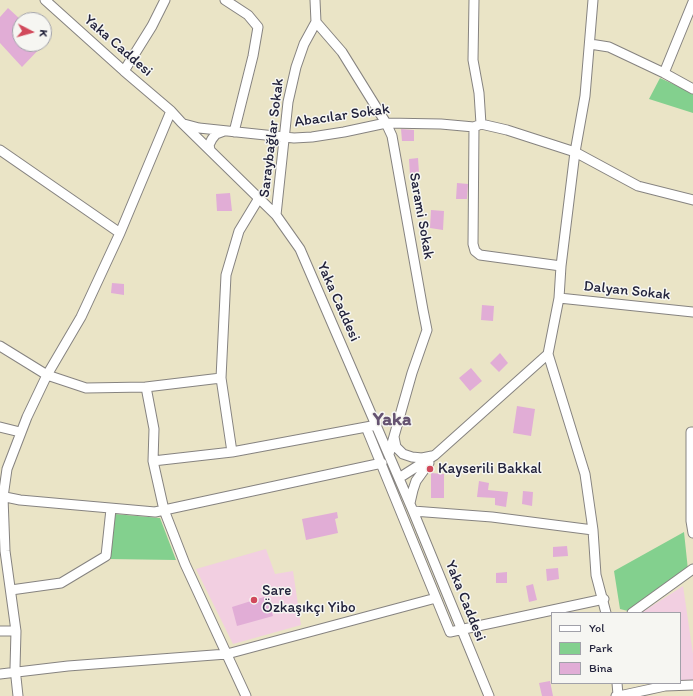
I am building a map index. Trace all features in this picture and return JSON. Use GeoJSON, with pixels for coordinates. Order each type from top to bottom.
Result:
{"type":"FeatureCollection","features":[{"type":"Feature","properties":{"kind":"street","name":"Yaka Caddesi"},"geometry":{"type":"LineString","coordinates":[[45,0],[171,111],[276,215],[300,249],[377,424],[489,696]]}},
{"type":"Feature","properties":{"kind":"street"},"geometry":{"type":"LineString","coordinates":[[124,71],[152,26],[165,0]]}},
{"type":"Feature","properties":{"kind":"street"},"geometry":{"type":"LineString","coordinates":[[225,0],[248,15],[258,27],[253,56],[234,132]]}},
{"type":"Feature","properties":{"kind":"street"},"geometry":{"type":"LineString","coordinates":[[315,0],[316,22]]}},
{"type":"Feature","properties":{"kind":"street"},"geometry":{"type":"LineString","coordinates":[[474,0],[473,60],[479,93],[473,244],[475,251],[480,255],[561,266]]}},
{"type":"Feature","properties":{"kind":"street"},"geometry":{"type":"LineString","coordinates":[[593,0],[585,96],[575,152],[561,266],[559,298],[548,354],[585,474],[593,530],[596,575],[604,599],[606,612]]}},
{"type":"Feature","properties":{"kind":"street"},"geometry":{"type":"LineString","coordinates":[[664,73],[693,2]]}},
{"type":"Feature","properties":{"kind":"street","name":"Sarami Sokak"},"geometry":{"type":"LineString","coordinates":[[316,22],[342,52],[386,123],[392,136],[427,330],[389,454]]}},
{"type":"Feature","properties":{"kind":"street","name":"Saraybağlar Sokak"},"geometry":{"type":"LineString","coordinates":[[276,215],[283,137],[288,102],[296,67],[304,44],[316,22]]}},
{"type":"Feature","properties":{"kind":"street"},"geometry":{"type":"LineString","coordinates":[[590,44],[609,47],[693,88]]}},
{"type":"Feature","properties":{"kind":"street"},"geometry":{"type":"LineString","coordinates":[[18,696],[15,672],[16,631],[11,590],[3,551],[2,497],[7,469],[20,432],[47,375],[81,317],[120,233],[171,111]]}},
{"type":"Feature","properties":{"kind":"street","name":"Abacılar Sokak"},"geometry":{"type":"LineString","coordinates":[[181,122],[199,128],[294,138],[312,137],[386,123],[478,126],[508,130],[575,152],[638,186],[693,200]]}},
{"type":"Feature","properties":{"kind":"street"},"geometry":{"type":"LineString","coordinates":[[210,150],[212,139],[216,134],[224,131]]}},
{"type":"Feature","properties":{"kind":"street"},"geometry":{"type":"LineString","coordinates":[[0,150],[120,233]]}},
{"type":"Feature","properties":{"kind":"street"},"geometry":{"type":"LineString","coordinates":[[232,452],[221,378],[226,275],[239,231],[259,198]]}},
{"type":"Feature","properties":{"kind":"street","name":"Dalyan Sokak"},"geometry":{"type":"LineString","coordinates":[[559,298],[693,312]]}},
{"type":"Feature","properties":{"kind":"street"},"geometry":{"type":"LineString","coordinates":[[0,346],[47,375],[86,388],[146,387],[221,378]]}},
{"type":"Feature","properties":{"kind":"street"},"geometry":{"type":"LineString","coordinates":[[399,478],[435,456],[548,354]]}},
{"type":"Feature","properties":{"kind":"street"},"geometry":{"type":"LineString","coordinates":[[146,387],[154,429],[153,461],[164,510],[185,564],[246,696]]}},
{"type":"Feature","properties":{"kind":"street"},"geometry":{"type":"LineString","coordinates":[[153,461],[232,452],[377,424]]}},
{"type":"Feature","properties":{"kind":"street"},"geometry":{"type":"LineString","coordinates":[[0,427],[20,432]]}},
{"type":"Feature","properties":{"kind":"street"},"geometry":{"type":"LineString","coordinates":[[366,427],[450,632],[604,599]]}},
{"type":"Feature","properties":{"kind":"street"},"geometry":{"type":"LineString","coordinates":[[693,432],[691,432],[691,520],[693,532]]}},
{"type":"Feature","properties":{"kind":"street"},"geometry":{"type":"LineString","coordinates":[[394,435],[396,447],[403,454],[422,458],[435,456]]}},
{"type":"Feature","properties":{"kind":"street"},"geometry":{"type":"LineString","coordinates":[[435,456],[416,481],[413,490],[412,507],[593,530]]}},
{"type":"Feature","properties":{"kind":"street"},"geometry":{"type":"LineString","coordinates":[[2,497],[155,512],[382,464]]}},
{"type":"Feature","properties":{"kind":"street"},"geometry":{"type":"LineString","coordinates":[[11,590],[61,583],[106,556],[111,508]]}},
{"type":"Feature","properties":{"kind":"street"},"geometry":{"type":"LineString","coordinates":[[633,612],[693,569]]}},
{"type":"Feature","properties":{"kind":"street"},"geometry":{"type":"LineString","coordinates":[[0,674],[96,664],[227,654],[436,598]]}},
{"type":"Feature","properties":{"kind":"street"},"geometry":{"type":"LineString","coordinates":[[0,631],[16,631]]}},
{"type":"Feature","properties":{"kind":"street"},"geometry":{"type":"LineString","coordinates":[[617,684],[618,696],[665,686],[693,685]]}},
{"type":"Feature","properties":{"kind":"shaded area","name":"Sare Özkaşıkçı Yibo"},"geometry":{"type":"Polygon","coordinates":[[[266,549],[275,574],[293,571],[301,625],[233,644],[196,569],[266,549]]]}},
{"type":"Feature","properties":{"kind":"shaded area"},"geometry":{"type":"Polygon","coordinates":[[[683,586],[693,654],[693,680],[681,681],[681,612],[643,612],[683,586]]]}},
{"type":"Feature","properties":{"kind":"green space"},"geometry":{"type":"Polygon","coordinates":[[[660,78],[693,93],[693,113],[649,99],[660,78]]]}},
{"type":"Feature","properties":{"kind":"green space"},"geometry":{"type":"Polygon","coordinates":[[[114,514],[160,518],[176,560],[108,559],[114,514]]]}},
{"type":"Feature","properties":{"kind":"green space"},"geometry":{"type":"Polygon","coordinates":[[[684,532],[688,570],[628,611],[620,609],[614,571],[684,532]]]}},
{"type":"Feature","properties":{"kind":"building"},"geometry":{"type":"Polygon","coordinates":[[[8,8],[12,12],[12,52],[36,52],[22,67],[0,43],[0,17],[8,8]]]}},
{"type":"Feature","properties":{"kind":"building"},"geometry":{"type":"Polygon","coordinates":[[[401,129],[414,130],[414,141],[402,141],[401,129]]]}},
{"type":"Feature","properties":{"kind":"building"},"geometry":{"type":"Polygon","coordinates":[[[418,158],[419,173],[410,175],[409,159],[418,158]]]}},
{"type":"Feature","properties":{"kind":"building"},"geometry":{"type":"Polygon","coordinates":[[[457,183],[468,184],[467,199],[456,199],[457,183]]]}},
{"type":"Feature","properties":{"kind":"building"},"geometry":{"type":"Polygon","coordinates":[[[230,193],[232,211],[217,211],[216,194],[230,193]]]}},
{"type":"Feature","properties":{"kind":"building"},"geometry":{"type":"Polygon","coordinates":[[[431,210],[444,211],[443,230],[430,228],[431,210]]]}},
{"type":"Feature","properties":{"kind":"building"},"geometry":{"type":"Polygon","coordinates":[[[112,283],[124,284],[124,295],[111,293],[112,283]]]}},
{"type":"Feature","properties":{"kind":"building"},"geometry":{"type":"Polygon","coordinates":[[[482,305],[494,306],[493,321],[481,320],[482,305]]]}},
{"type":"Feature","properties":{"kind":"building"},"geometry":{"type":"Polygon","coordinates":[[[500,353],[508,363],[499,372],[490,363],[500,353]]]}},
{"type":"Feature","properties":{"kind":"building"},"geometry":{"type":"Polygon","coordinates":[[[471,368],[482,381],[470,391],[459,378],[471,368]]]}},
{"type":"Feature","properties":{"kind":"building"},"geometry":{"type":"Polygon","coordinates":[[[517,406],[535,409],[531,436],[513,433],[517,406]]]}},
{"type":"Feature","properties":{"kind":"building"},"geometry":{"type":"Polygon","coordinates":[[[431,473],[444,474],[444,498],[431,498],[431,473]]]}},
{"type":"Feature","properties":{"kind":"building"},"geometry":{"type":"Polygon","coordinates":[[[479,481],[489,483],[488,490],[508,492],[506,507],[495,505],[495,498],[477,497],[479,481]]]}},
{"type":"Feature","properties":{"kind":"building"},"geometry":{"type":"Polygon","coordinates":[[[523,491],[533,492],[532,506],[522,504],[523,491]]]}},
{"type":"Feature","properties":{"kind":"building"},"geometry":{"type":"Polygon","coordinates":[[[337,512],[338,518],[335,519],[338,533],[306,540],[302,519],[337,512]]]}},
{"type":"Feature","properties":{"kind":"building"},"geometry":{"type":"Polygon","coordinates":[[[567,546],[568,556],[553,557],[553,547],[567,546]]]}},
{"type":"Feature","properties":{"kind":"building"},"geometry":{"type":"Polygon","coordinates":[[[558,568],[559,579],[547,581],[546,569],[558,568]]]}},
{"type":"Feature","properties":{"kind":"building"},"geometry":{"type":"Polygon","coordinates":[[[507,572],[507,583],[496,583],[496,573],[507,572]]]}},
{"type":"Feature","properties":{"kind":"building"},"geometry":{"type":"Polygon","coordinates":[[[533,584],[537,600],[529,602],[526,586],[533,584]]]}},
{"type":"Feature","properties":{"kind":"building"},"geometry":{"type":"Polygon","coordinates":[[[267,596],[273,616],[237,626],[232,607],[267,596]]]}},
{"type":"Feature","properties":{"kind":"building"},"geometry":{"type":"Polygon","coordinates":[[[550,681],[553,696],[542,696],[539,683],[550,681]]]}},
{"type":"Feature","properties":{"kind":"place","name":"Kayserili Bakkal"},"geometry":{"type":"Point","coordinates":[430,469]}},
{"type":"Feature","properties":{"kind":"place","name":"Sare Özkaşıkçı Yibo"},"geometry":{"type":"Point","coordinates":[254,600]}},
{"type":"Feature","properties":{"kind":"district","name":"Yaka"},"geometry":{"type":"Point","coordinates":[392,420]}}]}
